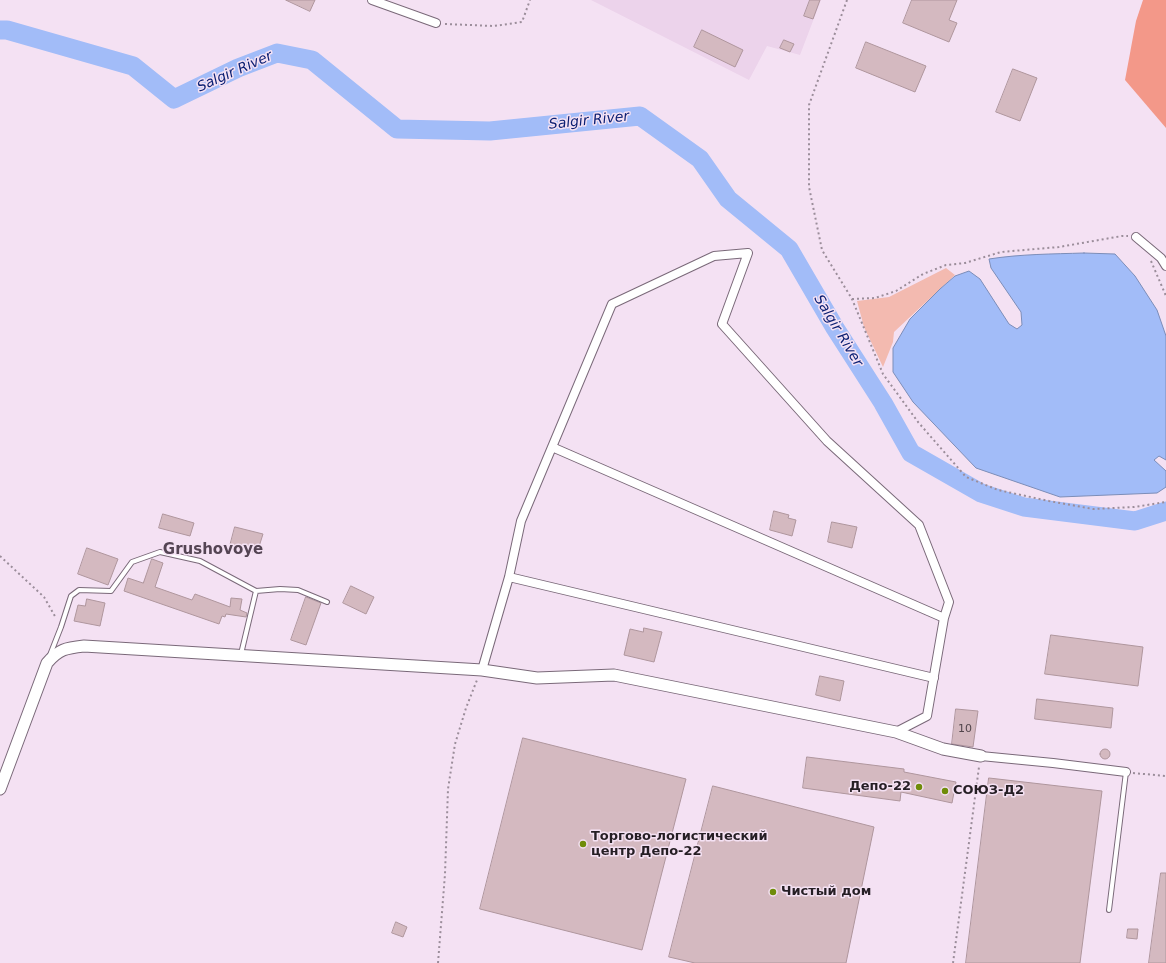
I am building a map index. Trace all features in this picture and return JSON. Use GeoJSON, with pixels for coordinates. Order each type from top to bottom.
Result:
{"type":"FeatureCollection","features":[{"type":"Feature","properties":{"kind":"street"},"geometry":{"type":"LineString","coordinates":[[372,0],[436,23]]}},
{"type":"Feature","properties":{"kind":"street"},"geometry":{"type":"LineString","coordinates":[[1136,237],[1161,258],[1166,266]]}},
{"type":"Feature","properties":{"kind":"street"},"geometry":{"type":"LineString","coordinates":[[482,670],[509,577],[521,521],[612,304],[714,256],[748,253],[722,324],[827,441],[920,524],[949,602],[944,618],[927,716],[896,732]]}},
{"type":"Feature","properties":{"kind":"street"},"geometry":{"type":"LineString","coordinates":[[552,447],[944,618]]}},
{"type":"Feature","properties":{"kind":"street"},"geometry":{"type":"LineString","coordinates":[[509,577],[934,678]]}},
{"type":"Feature","properties":{"kind":"street"},"geometry":{"type":"LineString","coordinates":[[0,789],[47,663],[54,655],[62,650],[84,646],[482,670],[537,678],[614,675],[896,732],[943,749],[981,756],[1126,772]]}},
{"type":"Feature","properties":{"kind":"lane"},"geometry":{"type":"LineString","coordinates":[[47,663],[71,596],[79,590],[111,590],[132,562],[160,552],[200,561],[256,591],[280,589],[298,590],[327,602]]}},
{"type":"Feature","properties":{"kind":"lane"},"geometry":{"type":"LineString","coordinates":[[241,655],[256,591]]}},
{"type":"Feature","properties":{"kind":"lane"},"geometry":{"type":"LineString","coordinates":[[1109,910],[1126,772]]}},
{"type":"Feature","properties":{"kind":"path"},"geometry":{"type":"LineString","coordinates":[[436,23],[494,26],[522,22],[530,0]]}},
{"type":"Feature","properties":{"kind":"path"},"geometry":{"type":"LineString","coordinates":[[847,0],[809,105],[809,187],[822,250],[852,299],[883,374],[918,422],[966,476],[998,490],[1093,509],[1134,507],[1166,502]]}},
{"type":"Feature","properties":{"kind":"path"},"geometry":{"type":"LineString","coordinates":[[852,299],[875,298],[896,291],[923,274],[946,265],[965,263],[1001,252],[1059,247],[1122,236],[1136,237]]}},
{"type":"Feature","properties":{"kind":"path"},"geometry":{"type":"LineString","coordinates":[[1149,259],[1166,296]]}},
{"type":"Feature","properties":{"kind":"path"},"geometry":{"type":"LineString","coordinates":[[0,556],[44,598],[61,627]]}},
{"type":"Feature","properties":{"kind":"path"},"geometry":{"type":"LineString","coordinates":[[438,963],[450,781],[455,744],[466,708],[482,670]]}},
{"type":"Feature","properties":{"kind":"path"},"geometry":{"type":"LineString","coordinates":[[953,963],[981,756]]}},
{"type":"Feature","properties":{"kind":"path"},"geometry":{"type":"LineString","coordinates":[[1126,772],[1166,776]]}},
{"type":"Feature","properties":{"kind":"shaded area"},"geometry":{"type":"Polygon","coordinates":[[[591,0],[821,0],[800,55],[767,46],[749,80],[591,0]]]}},
{"type":"Feature","properties":{"kind":"shaded area"},"geometry":{"type":"Polygon","coordinates":[[[1143,0],[1166,0],[1166,128],[1125,80],[1136,21],[1143,0]]]}},
{"type":"Feature","properties":{"kind":"shaded area"},"geometry":{"type":"Polygon","coordinates":[[[946,268],[955,275],[894,332],[893,342],[883,367],[864,327],[857,301],[889,297],[946,268]]]}},
{"type":"Feature","properties":{"kind":"water"},"geometry":{"type":"Polygon","coordinates":[[[1084,253],[1115,254],[1135,276],[1157,310],[1166,336],[1166,460],[1159,456],[1154,460],[1166,471],[1166,487],[1157,493],[1060,497],[976,468],[913,402],[893,372],[893,348],[910,319],[955,276],[969,271],[980,279],[1009,324],[1017,329],[1022,325],[1021,312],[991,268],[989,259],[1025,255],[1084,253]]]}},
{"type":"Feature","properties":{"kind":"building"},"geometry":{"type":"Polygon","coordinates":[[[286,0],[315,0],[310,11],[286,0]]]}},
{"type":"Feature","properties":{"kind":"building"},"geometry":{"type":"Polygon","coordinates":[[[810,0],[820,0],[813,19],[804,16],[810,0]]]}},
{"type":"Feature","properties":{"kind":"building"},"geometry":{"type":"Polygon","coordinates":[[[912,0],[957,0],[949,20],[957,23],[949,42],[903,23],[912,0]]]}},
{"type":"Feature","properties":{"kind":"building"},"geometry":{"type":"Polygon","coordinates":[[[702,30],[743,50],[735,67],[694,47],[702,30]]]}},
{"type":"Feature","properties":{"kind":"building"},"geometry":{"type":"Polygon","coordinates":[[[784,40],[794,44],[790,52],[780,48],[784,40]]]}},
{"type":"Feature","properties":{"kind":"building"},"geometry":{"type":"Polygon","coordinates":[[[866,42],[926,66],[915,92],[856,68],[866,42]]]}},
{"type":"Feature","properties":{"kind":"building"},"geometry":{"type":"Polygon","coordinates":[[[1013,69],[1037,78],[1020,121],[996,112],[1013,69]]]}},
{"type":"Feature","properties":{"kind":"building"},"geometry":{"type":"Polygon","coordinates":[[[774,511],[789,515],[788,518],[796,520],[792,536],[770,530],[774,511]]]}},
{"type":"Feature","properties":{"kind":"building"},"geometry":{"type":"Polygon","coordinates":[[[163,514],[194,523],[190,536],[159,528],[163,514]]]}},
{"type":"Feature","properties":{"kind":"building"},"geometry":{"type":"Polygon","coordinates":[[[832,522],[857,527],[852,548],[828,542],[832,522]]]}},
{"type":"Feature","properties":{"kind":"building"},"geometry":{"type":"Polygon","coordinates":[[[235,527],[263,534],[257,553],[230,546],[235,527]]]}},
{"type":"Feature","properties":{"kind":"building"},"geometry":{"type":"Polygon","coordinates":[[[87,548],[118,559],[108,585],[78,574],[87,548]]]}},
{"type":"Feature","properties":{"kind":"building"},"geometry":{"type":"Polygon","coordinates":[[[152,559],[163,563],[155,587],[192,600],[195,594],[230,607],[231,598],[242,599],[240,610],[247,613],[246,617],[226,614],[225,617],[222,616],[219,624],[124,591],[128,578],[143,583],[152,559]]]}},
{"type":"Feature","properties":{"kind":"building"},"geometry":{"type":"Polygon","coordinates":[[[351,586],[374,597],[366,614],[343,603],[351,586]]]}},
{"type":"Feature","properties":{"kind":"building"},"geometry":{"type":"Polygon","coordinates":[[[306,597],[321,603],[306,645],[291,640],[306,597]]]}},
{"type":"Feature","properties":{"kind":"building"},"geometry":{"type":"Polygon","coordinates":[[[87,599],[105,603],[100,626],[74,621],[78,605],[85,606],[87,599]]]}},
{"type":"Feature","properties":{"kind":"building"},"geometry":{"type":"Polygon","coordinates":[[[644,628],[662,632],[654,662],[624,655],[630,629],[643,632],[644,628]]]}},
{"type":"Feature","properties":{"kind":"building"},"geometry":{"type":"Polygon","coordinates":[[[1051,635],[1143,647],[1138,686],[1045,674],[1051,635]]]}},
{"type":"Feature","properties":{"kind":"building"},"geometry":{"type":"Polygon","coordinates":[[[820,676],[844,681],[840,701],[816,695],[820,676]]]}},
{"type":"Feature","properties":{"kind":"building"},"geometry":{"type":"Polygon","coordinates":[[[1037,699],[1113,708],[1111,728],[1035,719],[1037,699]]]}},
{"type":"Feature","properties":{"kind":"building"},"geometry":{"type":"Polygon","coordinates":[[[956,709],[978,711],[973,747],[952,744],[956,709]]]}},
{"type":"Feature","properties":{"kind":"building","name":"Торгово-логистический центр Депо-22"},"geometry":{"type":"Polygon","coordinates":[[[523,738],[686,779],[642,950],[480,909],[523,738]]]}},
{"type":"Feature","properties":{"kind":"building"},"geometry":{"type":"Polygon","coordinates":[[[1105,749],[1110,754],[1105,759],[1100,754],[1105,749]]]}},
{"type":"Feature","properties":{"kind":"building"},"geometry":{"type":"Polygon","coordinates":[[[807,757],[904,769],[904,772],[956,782],[952,803],[901,792],[900,801],[803,788],[807,757]]]}},
{"type":"Feature","properties":{"kind":"building"},"geometry":{"type":"Polygon","coordinates":[[[989,778],[1102,791],[1080,963],[966,963],[989,778]]]}},
{"type":"Feature","properties":{"kind":"building","name":"Чистый дом"},"geometry":{"type":"Polygon","coordinates":[[[713,786],[874,827],[846,963],[695,963],[669,957],[713,786]]]}},
{"type":"Feature","properties":{"kind":"building"},"geometry":{"type":"Polygon","coordinates":[[[1161,873],[1166,873],[1166,963],[1149,963],[1161,873]]]}},
{"type":"Feature","properties":{"kind":"building"},"geometry":{"type":"Polygon","coordinates":[[[396,922],[407,927],[403,937],[392,933],[396,922]]]}},
{"type":"Feature","properties":{"kind":"building"},"geometry":{"type":"Polygon","coordinates":[[[1128,929],[1138,929],[1137,939],[1127,938],[1128,929]]]}},
{"type":"Feature","properties":{"kind":"waterway","name":"Salgir River"},"geometry":{"type":"LineString","coordinates":[[0,30],[7,30],[133,66],[174,99],[238,68],[277,53],[312,60],[397,129],[490,131],[640,116],[700,159],[728,199],[789,249],[835,328],[883,403],[911,453],[981,493],[1024,507],[1135,521],[1166,511]]}},
{"type":"Feature","properties":{"kind":"place","name":"Депо-22"},"geometry":{"type":"Point","coordinates":[919,787]}},
{"type":"Feature","properties":{"kind":"place","name":"СОЮЗ-Д2"},"geometry":{"type":"Point","coordinates":[945,791]}},
{"type":"Feature","properties":{"kind":"place","name":"Торгово-логистический центр Депо-22"},"geometry":{"type":"Point","coordinates":[583,844]}},
{"type":"Feature","properties":{"kind":"place","name":"Чистый дом"},"geometry":{"type":"Point","coordinates":[773,892]}},
{"type":"Feature","properties":{"kind":"district","name":"Grushovoye"},"geometry":{"type":"Point","coordinates":[213,550]}}]}
